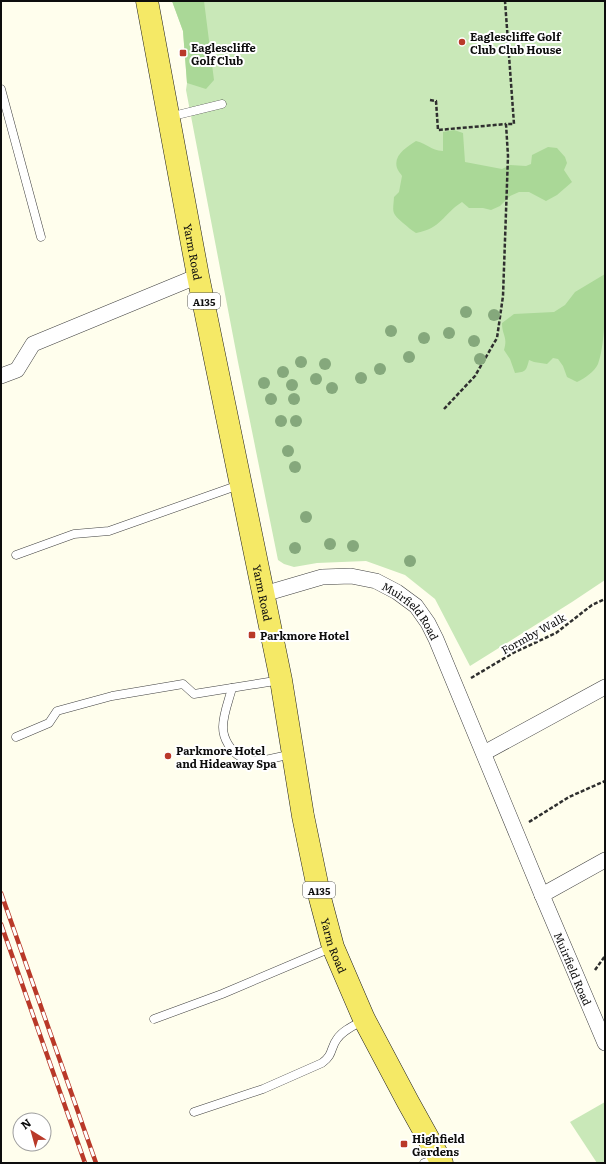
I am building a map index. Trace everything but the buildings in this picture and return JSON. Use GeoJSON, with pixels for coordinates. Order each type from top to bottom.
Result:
{"type":"FeatureCollection","features":[{"type":"Feature","properties":{"kind":"main road","name":"Yarm Road"},"geometry":{"type":"LineString","coordinates":[[147,1],[198,276],[242,484],[281,680],[303,816],[320,898],[333,948],[364,1020],[435,1161]]}},
{"type":"Feature","properties":{"kind":"street"},"geometry":{"type":"LineString","coordinates":[[1,376],[17,370],[33,344],[198,276]]}},
{"type":"Feature","properties":{"kind":"street","name":"Muirfield Road"},"geometry":{"type":"LineString","coordinates":[[264,594],[322,577],[351,576],[376,581],[397,592],[416,606],[428,623],[605,1042]]}},
{"type":"Feature","properties":{"kind":"street"},"geometry":{"type":"LineString","coordinates":[[484,753],[605,687]]}},
{"type":"Feature","properties":{"kind":"street"},"geometry":{"type":"LineString","coordinates":[[542,895],[605,860]]}},
{"type":"Feature","properties":{"kind":"lane"},"geometry":{"type":"LineString","coordinates":[[1,88],[41,237]]}},
{"type":"Feature","properties":{"kind":"lane"},"geometry":{"type":"LineString","coordinates":[[168,118],[222,104]]}},
{"type":"Feature","properties":{"kind":"lane"},"geometry":{"type":"LineString","coordinates":[[16,555],[74,534],[109,531],[242,484]]}},
{"type":"Feature","properties":{"kind":"lane"},"geometry":{"type":"LineString","coordinates":[[16,737],[49,723],[57,711],[112,696],[183,684],[194,694],[281,680]]}},
{"type":"Feature","properties":{"kind":"lane"},"geometry":{"type":"LineString","coordinates":[[232,688],[223,727],[225,738],[232,750],[248,761],[260,761],[293,754]]}},
{"type":"Feature","properties":{"kind":"lane"},"geometry":{"type":"LineString","coordinates":[[154,1019],[222,994],[333,948]]}},
{"type":"Feature","properties":{"kind":"lane"},"geometry":{"type":"LineString","coordinates":[[194,1112],[263,1089],[322,1063],[328,1059],[336,1040],[341,1034],[364,1020]]}},
{"type":"Feature","properties":{"kind":"path"},"geometry":{"type":"LineString","coordinates":[[430,100],[436,101],[438,130],[514,124],[506,1]]}},
{"type":"Feature","properties":{"kind":"path"},"geometry":{"type":"LineString","coordinates":[[444,409],[475,376],[497,338],[503,296],[508,156],[506,124]]}},
{"type":"Feature","properties":{"kind":"path","name":"Formby Walk"},"geometry":{"type":"LineString","coordinates":[[467,680],[513,653],[556,632],[592,605],[605,598]]}},
{"type":"Feature","properties":{"kind":"path"},"geometry":{"type":"LineString","coordinates":[[529,823],[569,797],[605,781]]}},
{"type":"Feature","properties":{"kind":"path"},"geometry":{"type":"LineString","coordinates":[[595,970],[605,956]]}},
{"type":"Feature","properties":{"kind":"green space"},"geometry":{"type":"Polygon","coordinates":[[[172,1],[605,1],[605,580],[470,666],[435,599],[405,575],[366,561],[317,563],[294,567],[284,564],[278,560],[238,362],[186,90],[187,83],[183,31],[172,1]]]}},
{"type":"Feature","properties":{"kind":"green space"},"geometry":{"type":"Polygon","coordinates":[[[172,1],[204,1],[214,80],[206,89],[187,83],[183,31],[172,1]]]}},
{"type":"Feature","properties":{"kind":"green space"},"geometry":{"type":"Polygon","coordinates":[[[454,130],[463,133],[465,162],[502,169],[510,165],[526,166],[531,164],[532,155],[548,147],[557,148],[565,157],[567,163],[564,170],[572,182],[557,195],[546,201],[529,192],[519,192],[510,196],[500,206],[491,210],[483,208],[469,208],[462,202],[437,224],[425,231],[416,233],[399,219],[394,212],[394,197],[399,192],[402,176],[397,168],[397,159],[402,152],[416,141],[443,151],[443,132],[454,130]]]}},
{"type":"Feature","properties":{"kind":"green space"},"geometry":{"type":"Polygon","coordinates":[[[605,274],[604,320],[601,355],[594,370],[577,382],[567,377],[563,366],[558,359],[553,358],[547,364],[529,360],[525,370],[515,373],[510,359],[504,350],[505,339],[502,323],[514,314],[554,312],[565,305],[575,292],[605,274]]]}},
{"type":"Feature","properties":{"kind":"green space"},"geometry":{"type":"Polygon","coordinates":[[[605,1102],[605,1163],[597,1163],[570,1122],[605,1102]]]}},
{"type":"Feature","properties":{"kind":"railway"},"geometry":{"type":"LineString","coordinates":[[1,893],[96,1163]]}},
{"type":"Feature","properties":{"kind":"railway"},"geometry":{"type":"LineString","coordinates":[[1,924],[85,1163]]}},
{"type":"Feature","properties":{"kind":"place","name":"Eaglescliffe Golf Club Club House"},"geometry":{"type":"Point","coordinates":[462,42]}},
{"type":"Feature","properties":{"kind":"place","name":"Eaglescliffe Golf Club"},"geometry":{"type":"Point","coordinates":[183,53]}},
{"type":"Feature","properties":{"kind":"place","name":"Parkmore Hotel"},"geometry":{"type":"Point","coordinates":[252,635]}},
{"type":"Feature","properties":{"kind":"place","name":"Parkmore Hotel and Hideaway Spa"},"geometry":{"type":"Point","coordinates":[168,756]}},
{"type":"Feature","properties":{"kind":"place","name":"Highfield Gardens"},"geometry":{"type":"Point","coordinates":[404,1144]}}]}
